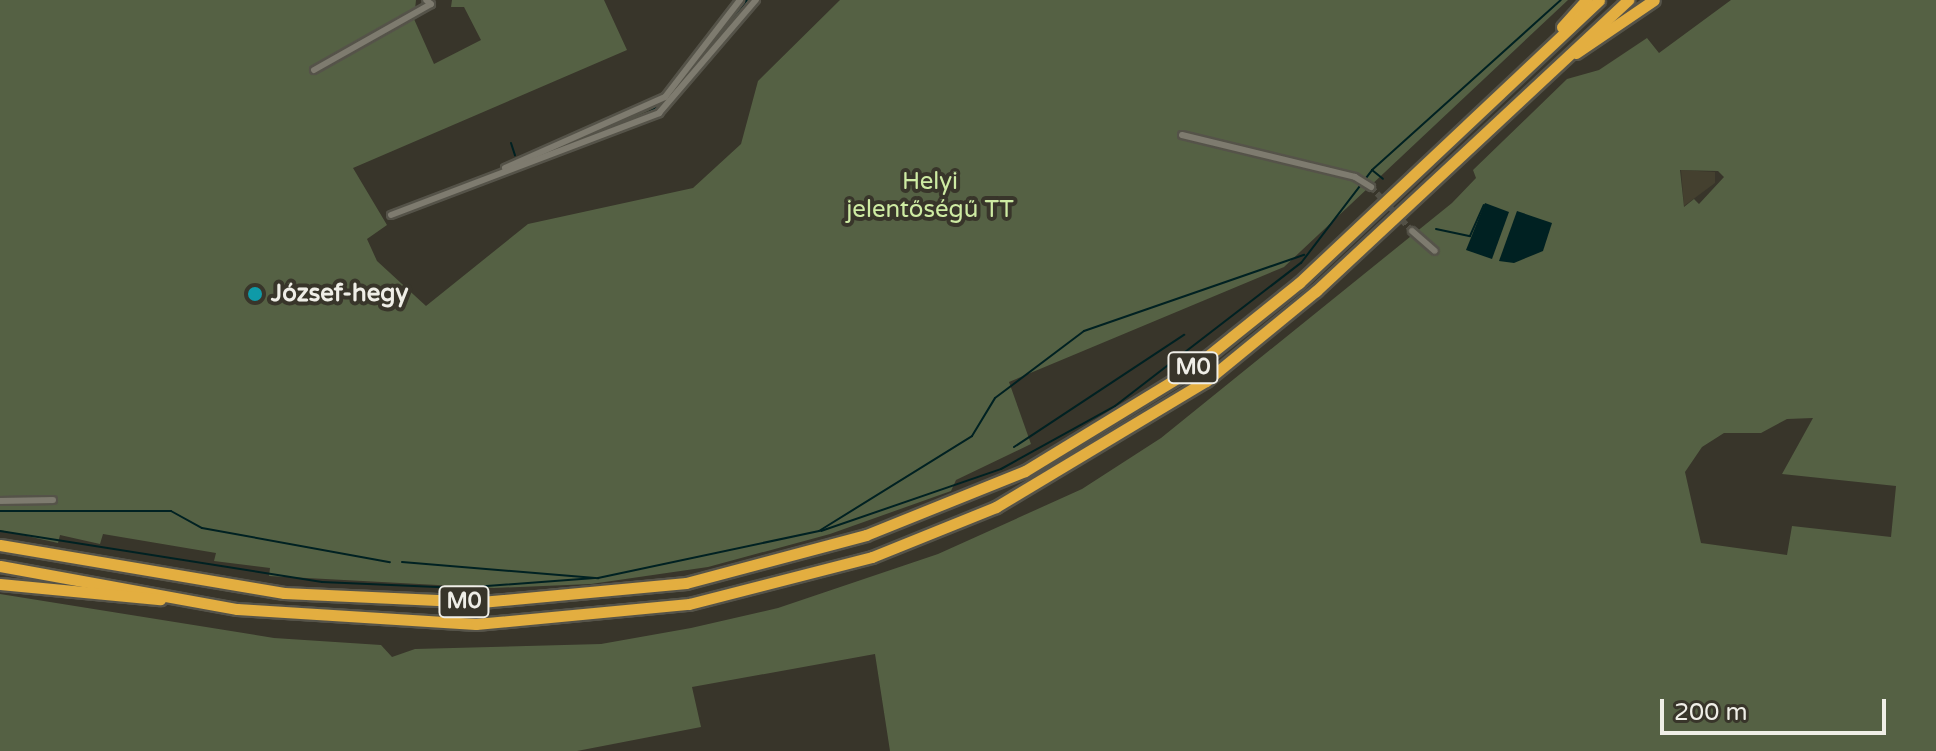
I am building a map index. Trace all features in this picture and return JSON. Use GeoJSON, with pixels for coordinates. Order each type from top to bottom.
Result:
{"type":"FeatureCollection","features":[{"type":"Feature","properties":{"kind":"highway"},"geometry":{"type":"LineString","coordinates":[[1556,38],[1586,0]]}},
{"type":"Feature","properties":{"kind":"highway","name":"M0"},"geometry":{"type":"LineString","coordinates":[[0,545],[284,593],[481,602],[686,583],[866,535],[1025,471],[1189,371],[1299,283],[1599,0]]}},
{"type":"Feature","properties":{"kind":"highway","name":"M0"},"geometry":{"type":"LineString","coordinates":[[0,566],[164,598],[374,622],[552,621],[733,596],[916,541],[1064,471],[1206,381],[1316,291],[1628,0]]}},
{"type":"Feature","properties":{"kind":"highway"},"geometry":{"type":"LineString","coordinates":[[1549,71],[1654,0]]}},
{"type":"Feature","properties":{"kind":"highway"},"geometry":{"type":"LineString","coordinates":[[0,584],[146,603],[164,598]]}},
{"type":"Feature","properties":{"kind":"street"},"geometry":{"type":"LineString","coordinates":[[314,70],[431,4],[424,0]]}},
{"type":"Feature","properties":{"kind":"street"},"geometry":{"type":"LineString","coordinates":[[505,168],[595,142],[665,109],[756,0]]}},
{"type":"Feature","properties":{"kind":"street"},"geometry":{"type":"LineString","coordinates":[[391,215],[665,97],[738,1]]}},
{"type":"Feature","properties":{"kind":"street"},"geometry":{"type":"LineString","coordinates":[[1182,135],[1365,183]]}},
{"type":"Feature","properties":{"kind":"street"},"geometry":{"type":"LineString","coordinates":[[1412,231],[1435,251]]}},
{"type":"Feature","properties":{"kind":"street"},"geometry":{"type":"LineString","coordinates":[[0,501],[53,500]]}},
{"type":"Feature","properties":{"kind":"shaded area"},"geometry":{"type":"Polygon","coordinates":[[[1681,170],[1715,172],[1715,183],[1684,206],[1681,170]]]}},
{"type":"Feature","properties":{"kind":"green space","name":"Helyi jelentőségű TT"},"geometry":{"type":"Polygon","coordinates":[[[0,0],[416,0],[414,19],[434,64],[481,40],[464,7],[451,7],[452,0],[604,0],[627,50],[353,168],[387,225],[367,239],[377,261],[426,306],[528,224],[693,188],[741,144],[758,81],[840,0],[1568,0],[1284,267],[1009,382],[1031,444],[956,480],[951,491],[830,534],[708,567],[591,584],[494,588],[269,576],[270,568],[214,561],[216,553],[103,534],[100,544],[60,535],[58,543],[0,530],[0,0]]]}},
{"type":"Feature","properties":{"kind":"green space"},"geometry":{"type":"Polygon","coordinates":[[[742,0],[753,0],[675,98],[594,136],[670,95],[742,0]]]}},
{"type":"Feature","properties":{"kind":"green space"},"geometry":{"type":"Polygon","coordinates":[[[1731,0],[1936,0],[1936,751],[890,751],[875,654],[692,687],[701,727],[577,751],[0,751],[0,594],[274,638],[381,645],[392,657],[415,649],[601,644],[691,628],[778,608],[938,554],[1082,489],[1161,438],[1452,203],[1476,178],[1473,170],[1567,79],[1599,70],[1647,38],[1659,53],[1731,0]],[[1680,170],[1684,207],[1694,199],[1699,204],[1724,177],[1718,171],[1680,170]],[[1813,418],[1787,419],[1761,433],[1724,433],[1702,447],[1685,472],[1701,543],[1787,555],[1792,526],[1891,537],[1896,486],[1782,474],[1813,418]]]}},
{"type":"Feature","properties":{"kind":"water"},"geometry":{"type":"Polygon","coordinates":[[[1485,203],[1509,212],[1492,259],[1466,250],[1485,203]]]}},
{"type":"Feature","properties":{"kind":"water"},"geometry":{"type":"Polygon","coordinates":[[[1517,211],[1552,223],[1543,251],[1514,263],[1499,261],[1517,211]]]}},
{"type":"Feature","properties":{"kind":"waterway"},"geometry":{"type":"LineString","coordinates":[[721,36],[747,0]]}},
{"type":"Feature","properties":{"kind":"waterway"},"geometry":{"type":"LineString","coordinates":[[1372,170],[1561,0]]}},
{"type":"Feature","properties":{"kind":"waterway"},"geometry":{"type":"LineString","coordinates":[[641,117],[663,104]]}},
{"type":"Feature","properties":{"kind":"waterway"},"geometry":{"type":"LineString","coordinates":[[551,151],[582,139]]}},
{"type":"Feature","properties":{"kind":"waterway"},"geometry":{"type":"LineString","coordinates":[[511,143],[515,155]]}},
{"type":"Feature","properties":{"kind":"waterway"},"geometry":{"type":"LineString","coordinates":[[821,531],[1001,469],[1115,406],[1301,263],[1372,170],[1383,179]]}},
{"type":"Feature","properties":{"kind":"waterway"},"geometry":{"type":"LineString","coordinates":[[1436,229],[1470,236],[1484,205]]}},
{"type":"Feature","properties":{"kind":"waterway"},"geometry":{"type":"LineString","coordinates":[[402,562],[598,578],[819,531],[972,436],[995,398],[1084,331],[1304,255]]}},
{"type":"Feature","properties":{"kind":"waterway"},"geometry":{"type":"LineString","coordinates":[[1014,447],[1184,335]]}},
{"type":"Feature","properties":{"kind":"waterway"},"geometry":{"type":"LineString","coordinates":[[0,511],[171,511],[202,528],[390,562]]}},
{"type":"Feature","properties":{"kind":"waterway"},"geometry":{"type":"LineString","coordinates":[[0,531],[322,582],[460,588],[595,578]]}},
{"type":"Feature","properties":{"kind":"tunnel"},"geometry":{"type":"LineString","coordinates":[[1371,187],[1412,231]]}},
{"type":"Feature","properties":{"kind":"place","name":"József-hegy"},"geometry":{"type":"Point","coordinates":[255,294]}}]}
